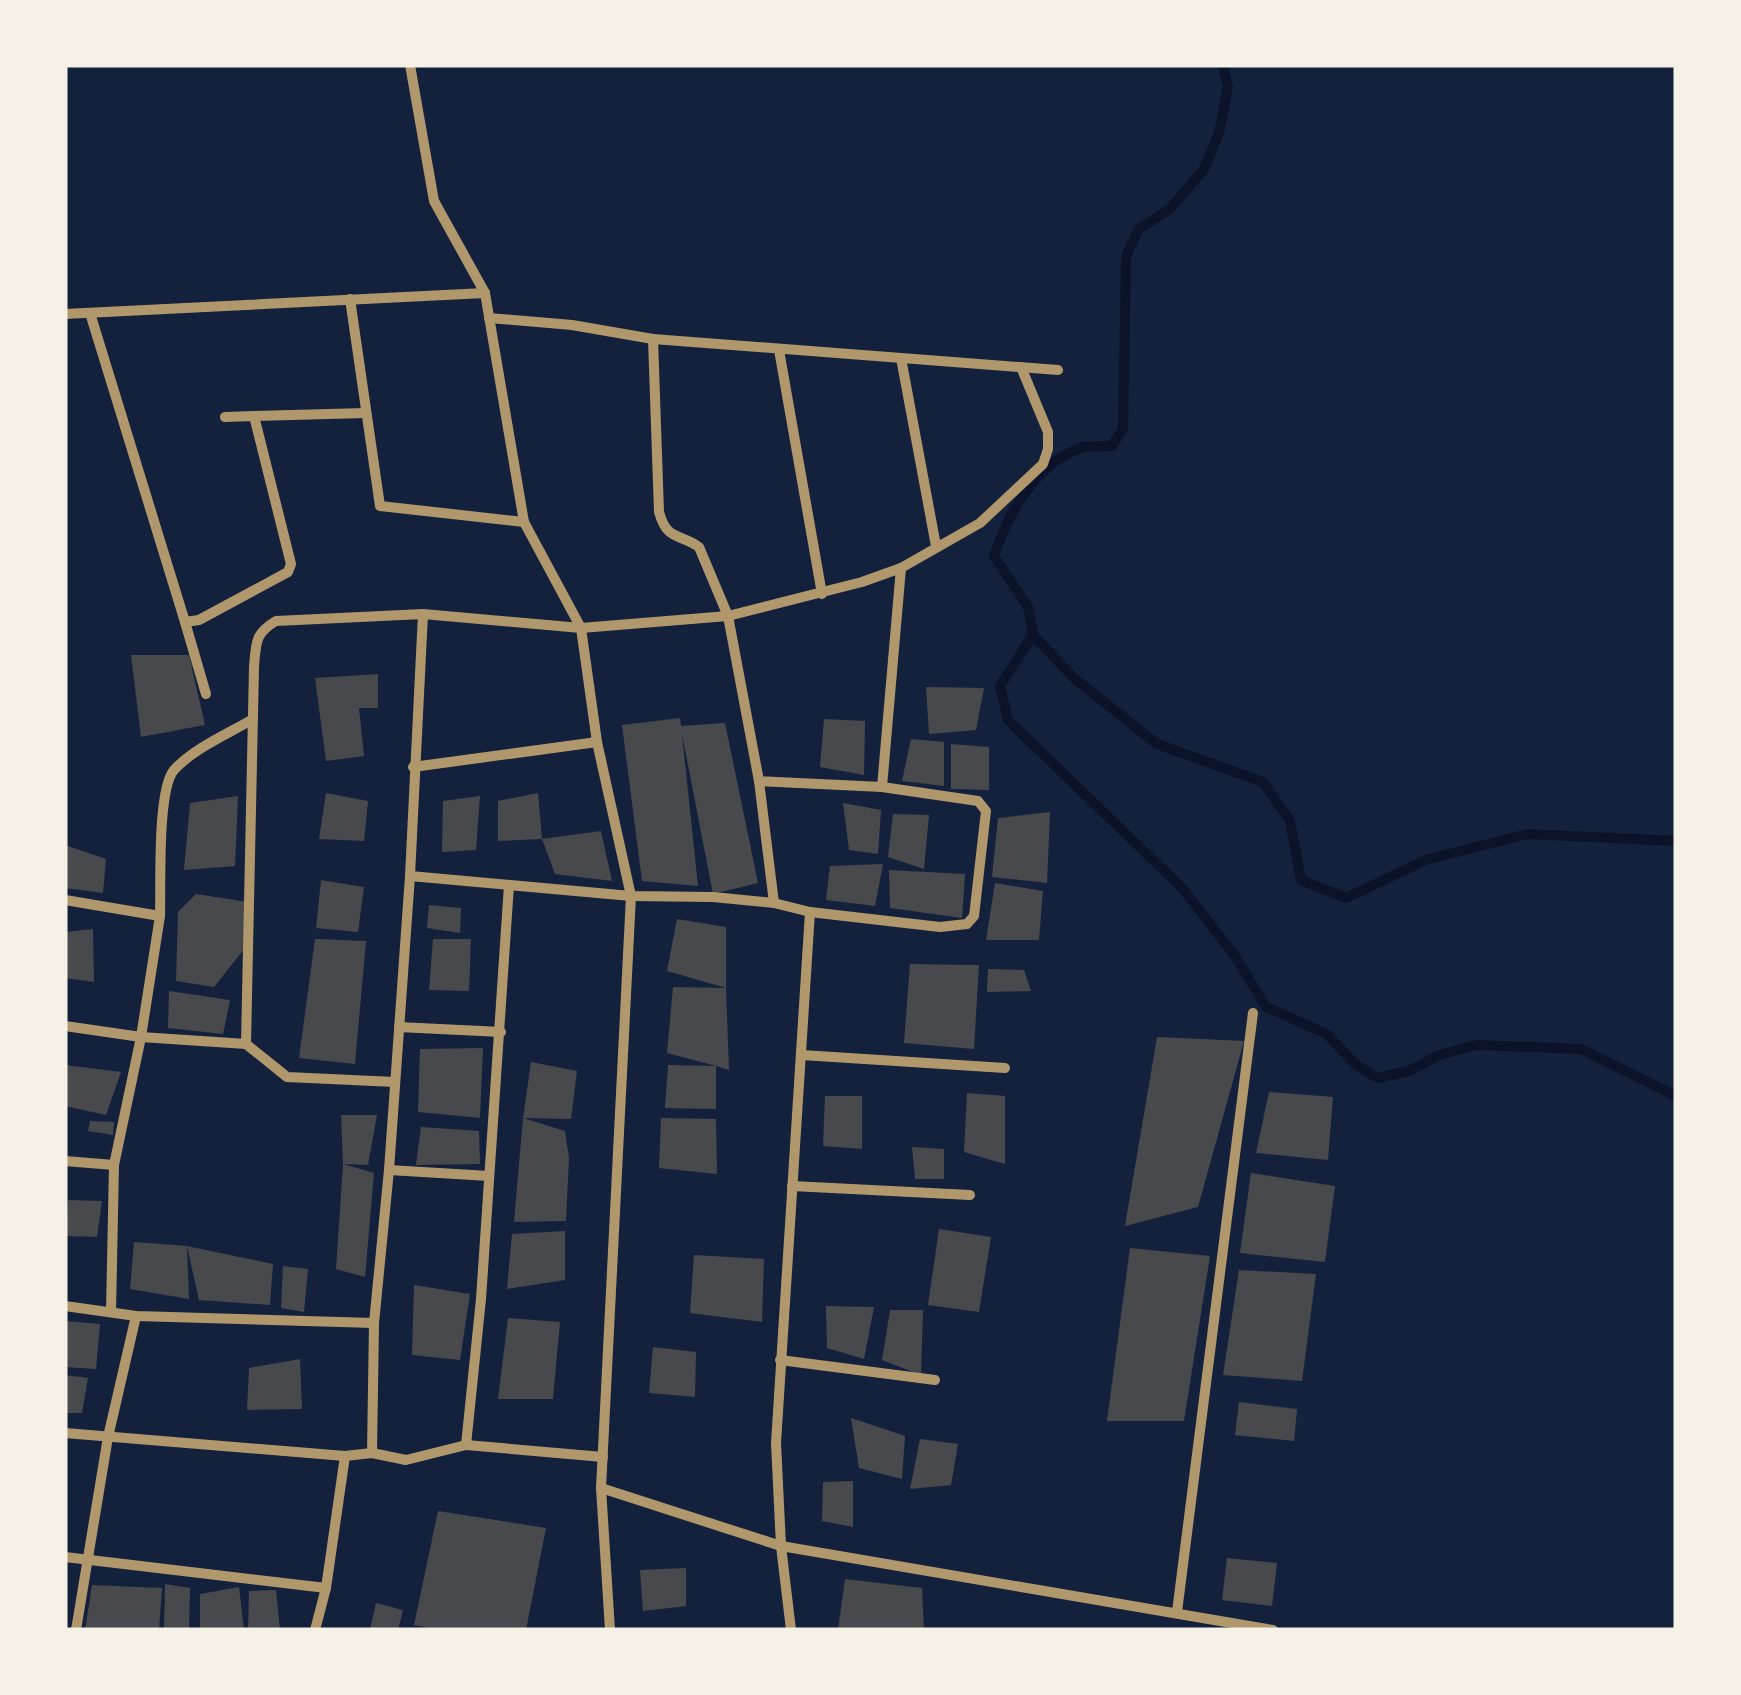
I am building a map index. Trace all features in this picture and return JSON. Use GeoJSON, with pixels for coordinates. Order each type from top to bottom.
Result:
{"type":"FeatureCollection","features":[{"type":"Feature","properties":{"kind":"street"},"geometry":{"type":"LineString","coordinates":[[410,65],[434,202],[484,292],[524,522],[581,628],[596,742],[631,896],[601,1488],[610,1630]]}},
{"type":"Feature","properties":{"kind":"street"},"geometry":{"type":"LineString","coordinates":[[65,314],[484,292]]}},
{"type":"Feature","properties":{"kind":"street"},"geometry":{"type":"LineString","coordinates":[[350,299],[380,506],[524,522]]}},
{"type":"Feature","properties":{"kind":"street"},"geometry":{"type":"LineString","coordinates":[[90,313],[206,694]]}},
{"type":"Feature","properties":{"kind":"street"},"geometry":{"type":"LineString","coordinates":[[490,318],[572,325],[653,339],[1058,370]]}},
{"type":"Feature","properties":{"kind":"street"},"geometry":{"type":"LineString","coordinates":[[653,339],[663,526],[673,536],[699,547],[728,616],[759,781],[774,903]]}},
{"type":"Feature","properties":{"kind":"street"},"geometry":{"type":"LineString","coordinates":[[779,350],[822,594]]}},
{"type":"Feature","properties":{"kind":"street"},"geometry":{"type":"LineString","coordinates":[[900,358],[936,546]]}},
{"type":"Feature","properties":{"kind":"street"},"geometry":{"type":"LineString","coordinates":[[246,1044],[256,643],[263,629],[276,621],[423,614],[581,628],[728,616],[822,594],[900,568],[980,523],[1043,464],[1048,432],[1021,367]]}},
{"type":"Feature","properties":{"kind":"street"},"geometry":{"type":"LineString","coordinates":[[225,418],[366,413]]}},
{"type":"Feature","properties":{"kind":"street"},"geometry":{"type":"LineString","coordinates":[[185,622],[199,620],[244,596],[288,572],[292,564],[254,416]]}},
{"type":"Feature","properties":{"kind":"street"},"geometry":{"type":"LineString","coordinates":[[882,787],[900,568]]}},
{"type":"Feature","properties":{"kind":"street"},"geometry":{"type":"LineString","coordinates":[[372,1453],[374,1323],[410,876],[423,614]]}},
{"type":"Feature","properties":{"kind":"street"},"geometry":{"type":"LineString","coordinates":[[111,1312],[114,1165],[141,1036],[160,916],[164,797],[170,774],[184,761],[253,719]]}},
{"type":"Feature","properties":{"kind":"street"},"geometry":{"type":"LineString","coordinates":[[413,767],[596,742]]}},
{"type":"Feature","properties":{"kind":"street"},"geometry":{"type":"LineString","coordinates":[[410,876],[631,896],[713,897],[940,927],[967,924],[974,916],[982,861],[983,804],[973,798],[882,787],[759,781]]}},
{"type":"Feature","properties":{"kind":"street"},"geometry":{"type":"LineString","coordinates":[[466,1445],[509,885]]}},
{"type":"Feature","properties":{"kind":"street"},"geometry":{"type":"LineString","coordinates":[[65,900],[160,916]]}},
{"type":"Feature","properties":{"kind":"street"},"geometry":{"type":"LineString","coordinates":[[791,1630],[781,1546],[776,1443],[810,912]]}},
{"type":"Feature","properties":{"kind":"street"},"geometry":{"type":"LineString","coordinates":[[1177,1612],[1252,1013]]}},
{"type":"Feature","properties":{"kind":"street"},"geometry":{"type":"LineString","coordinates":[[65,1026],[246,1044],[287,1078],[394,1082]]}},
{"type":"Feature","properties":{"kind":"street"},"geometry":{"type":"LineString","coordinates":[[399,1027],[500,1032]]}},
{"type":"Feature","properties":{"kind":"street"},"geometry":{"type":"LineString","coordinates":[[802,1055],[1006,1068]]}},
{"type":"Feature","properties":{"kind":"street"},"geometry":{"type":"LineString","coordinates":[[65,1161],[114,1165]]}},
{"type":"Feature","properties":{"kind":"street"},"geometry":{"type":"LineString","coordinates":[[389,1170],[489,1176]]}},
{"type":"Feature","properties":{"kind":"street"},"geometry":{"type":"LineString","coordinates":[[792,1186],[970,1195]]}},
{"type":"Feature","properties":{"kind":"street"},"geometry":{"type":"LineString","coordinates":[[65,1306],[136,1316],[374,1323]]}},
{"type":"Feature","properties":{"kind":"street"},"geometry":{"type":"LineString","coordinates":[[76,1630],[108,1437],[136,1316]]}},
{"type":"Feature","properties":{"kind":"street"},"geometry":{"type":"LineString","coordinates":[[780,1360],[935,1380]]}},
{"type":"Feature","properties":{"kind":"street"},"geometry":{"type":"LineString","coordinates":[[65,1433],[345,1456],[372,1453],[406,1460],[466,1445],[602,1457]]}},
{"type":"Feature","properties":{"kind":"street"},"geometry":{"type":"LineString","coordinates":[[316,1630],[345,1456]]}},
{"type":"Feature","properties":{"kind":"street"},"geometry":{"type":"LineString","coordinates":[[601,1488],[781,1546],[1273,1630]]}},
{"type":"Feature","properties":{"kind":"street"},"geometry":{"type":"LineString","coordinates":[[65,1557],[326,1588]]}},
{"type":"Feature","properties":{"kind":"building"},"geometry":{"type":"Polygon","coordinates":[[[131,655],[189,655],[205,725],[141,737],[131,655]]]}},
{"type":"Feature","properties":{"kind":"building"},"geometry":{"type":"Polygon","coordinates":[[[378,674],[378,708],[359,708],[364,756],[326,761],[315,678],[378,674]]]}},
{"type":"Feature","properties":{"kind":"building"},"geometry":{"type":"Polygon","coordinates":[[[926,687],[984,688],[976,730],[929,734],[926,687]]]}},
{"type":"Feature","properties":{"kind":"building"},"geometry":{"type":"Polygon","coordinates":[[[680,718],[681,726],[725,723],[758,883],[713,894],[682,734],[698,886],[642,881],[622,725],[680,718]]]}},
{"type":"Feature","properties":{"kind":"building"},"geometry":{"type":"Polygon","coordinates":[[[824,719],[865,721],[864,775],[820,767],[824,719]]]}},
{"type":"Feature","properties":{"kind":"building"},"geometry":{"type":"Polygon","coordinates":[[[911,739],[944,742],[944,786],[902,781],[911,739]]]}},
{"type":"Feature","properties":{"kind":"building"},"geometry":{"type":"Polygon","coordinates":[[[951,744],[989,747],[989,790],[951,789],[951,744]]]}},
{"type":"Feature","properties":{"kind":"building"},"geometry":{"type":"Polygon","coordinates":[[[326,793],[368,801],[364,841],[319,839],[326,793]]]}},
{"type":"Feature","properties":{"kind":"building"},"geometry":{"type":"Polygon","coordinates":[[[538,793],[542,839],[498,841],[498,801],[538,793]]]}},
{"type":"Feature","properties":{"kind":"building"},"geometry":{"type":"Polygon","coordinates":[[[238,796],[235,866],[184,870],[190,803],[238,796]]]}},
{"type":"Feature","properties":{"kind":"building"},"geometry":{"type":"Polygon","coordinates":[[[480,796],[476,850],[442,852],[443,801],[480,796]]]}},
{"type":"Feature","properties":{"kind":"building"},"geometry":{"type":"Polygon","coordinates":[[[843,803],[881,810],[878,854],[849,850],[843,803]]]}},
{"type":"Feature","properties":{"kind":"building"},"geometry":{"type":"Polygon","coordinates":[[[1050,812],[1047,883],[992,877],[998,818],[1050,812]]]}},
{"type":"Feature","properties":{"kind":"building"},"geometry":{"type":"Polygon","coordinates":[[[893,814],[929,815],[924,869],[888,857],[893,814]]]}},
{"type":"Feature","properties":{"kind":"building"},"geometry":{"type":"Polygon","coordinates":[[[601,831],[612,881],[555,874],[542,839],[601,831]]]}},
{"type":"Feature","properties":{"kind":"building"},"geometry":{"type":"Polygon","coordinates":[[[65,845],[106,859],[103,893],[65,888],[65,845]]]}},
{"type":"Feature","properties":{"kind":"building"},"geometry":{"type":"Polygon","coordinates":[[[883,864],[875,906],[826,900],[830,866],[883,864]]]}},
{"type":"Feature","properties":{"kind":"building"},"geometry":{"type":"Polygon","coordinates":[[[889,870],[965,874],[962,918],[890,908],[889,870]]]}},
{"type":"Feature","properties":{"kind":"building"},"geometry":{"type":"Polygon","coordinates":[[[321,880],[364,887],[358,932],[316,928],[321,880]]]}},
{"type":"Feature","properties":{"kind":"building"},"geometry":{"type":"Polygon","coordinates":[[[995,883],[1043,891],[1039,940],[986,940],[995,883]]]}},
{"type":"Feature","properties":{"kind":"building"},"geometry":{"type":"Polygon","coordinates":[[[196,894],[248,902],[245,948],[214,987],[176,981],[178,912],[196,894]]]}},
{"type":"Feature","properties":{"kind":"building"},"geometry":{"type":"Polygon","coordinates":[[[429,905],[461,908],[460,933],[427,928],[429,905]]]}},
{"type":"Feature","properties":{"kind":"building"},"geometry":{"type":"Polygon","coordinates":[[[677,919],[726,927],[726,988],[667,971],[677,919]]]}},
{"type":"Feature","properties":{"kind":"building"},"geometry":{"type":"Polygon","coordinates":[[[93,929],[94,982],[65,978],[65,932],[93,929]]]}},
{"type":"Feature","properties":{"kind":"building"},"geometry":{"type":"Polygon","coordinates":[[[315,939],[366,941],[355,1064],[299,1058],[315,939]]]}},
{"type":"Feature","properties":{"kind":"building"},"geometry":{"type":"Polygon","coordinates":[[[433,939],[471,939],[469,991],[429,990],[433,939]]]}},
{"type":"Feature","properties":{"kind":"building"},"geometry":{"type":"Polygon","coordinates":[[[910,964],[979,965],[974,1049],[904,1043],[910,964]]]}},
{"type":"Feature","properties":{"kind":"building"},"geometry":{"type":"Polygon","coordinates":[[[988,969],[1024,970],[1031,991],[987,992],[988,969]]]}},
{"type":"Feature","properties":{"kind":"building"},"geometry":{"type":"Polygon","coordinates":[[[673,987],[726,988],[729,1070],[667,1053],[673,987]]]}},
{"type":"Feature","properties":{"kind":"building"},"geometry":{"type":"Polygon","coordinates":[[[169,991],[230,1000],[223,1034],[168,1028],[169,991]]]}},
{"type":"Feature","properties":{"kind":"building"},"geometry":{"type":"Polygon","coordinates":[[[1157,1037],[1244,1041],[1198,1207],[1125,1226],[1157,1037]]]}},
{"type":"Feature","properties":{"kind":"building"},"geometry":{"type":"Polygon","coordinates":[[[483,1048],[480,1118],[418,1112],[420,1049],[483,1048]]]}},
{"type":"Feature","properties":{"kind":"building"},"geometry":{"type":"Polygon","coordinates":[[[531,1062],[577,1071],[571,1119],[523,1118],[531,1062]]]}},
{"type":"Feature","properties":{"kind":"building"},"geometry":{"type":"Polygon","coordinates":[[[65,1065],[121,1072],[106,1115],[65,1106],[65,1065]]]}},
{"type":"Feature","properties":{"kind":"building"},"geometry":{"type":"Polygon","coordinates":[[[668,1065],[716,1066],[716,1109],[665,1108],[668,1065]]]}},
{"type":"Feature","properties":{"kind":"building"},"geometry":{"type":"Polygon","coordinates":[[[1269,1092],[1333,1097],[1328,1160],[1256,1153],[1269,1092]]]}},
{"type":"Feature","properties":{"kind":"building"},"geometry":{"type":"Polygon","coordinates":[[[967,1093],[1005,1096],[1005,1164],[964,1152],[967,1093]]]}},
{"type":"Feature","properties":{"kind":"building"},"geometry":{"type":"Polygon","coordinates":[[[825,1096],[862,1096],[862,1149],[823,1146],[825,1096]]]}},
{"type":"Feature","properties":{"kind":"building"},"geometry":{"type":"Polygon","coordinates":[[[341,1115],[377,1115],[368,1165],[343,1164],[341,1115]]]}},
{"type":"Feature","properties":{"kind":"building"},"geometry":{"type":"Polygon","coordinates":[[[523,1118],[565,1131],[569,1158],[566,1221],[514,1222],[523,1118]]]}},
{"type":"Feature","properties":{"kind":"building"},"geometry":{"type":"Polygon","coordinates":[[[661,1118],[716,1119],[717,1174],[659,1168],[661,1118]]]}},
{"type":"Feature","properties":{"kind":"building"},"geometry":{"type":"Polygon","coordinates":[[[90,1121],[114,1122],[113,1135],[88,1131],[90,1121]]]}},
{"type":"Feature","properties":{"kind":"building"},"geometry":{"type":"Polygon","coordinates":[[[421,1127],[479,1131],[480,1164],[416,1165],[421,1127]]]}},
{"type":"Feature","properties":{"kind":"building"},"geometry":{"type":"Polygon","coordinates":[[[912,1147],[944,1149],[944,1179],[915,1179],[912,1147]]]}},
{"type":"Feature","properties":{"kind":"building"},"geometry":{"type":"Polygon","coordinates":[[[343,1164],[374,1173],[365,1277],[336,1269],[343,1164]]]}},
{"type":"Feature","properties":{"kind":"building"},"geometry":{"type":"Polygon","coordinates":[[[1251,1173],[1335,1186],[1325,1262],[1240,1253],[1251,1173]]]}},
{"type":"Feature","properties":{"kind":"building"},"geometry":{"type":"Polygon","coordinates":[[[68,1200],[102,1201],[97,1237],[65,1236],[68,1200]]]}},
{"type":"Feature","properties":{"kind":"building"},"geometry":{"type":"Polygon","coordinates":[[[939,1229],[991,1237],[979,1312],[928,1305],[939,1229]]]}},
{"type":"Feature","properties":{"kind":"building"},"geometry":{"type":"Polygon","coordinates":[[[565,1231],[565,1280],[507,1289],[512,1234],[565,1231]]]}},
{"type":"Feature","properties":{"kind":"building"},"geometry":{"type":"Polygon","coordinates":[[[134,1242],[187,1246],[189,1299],[130,1289],[134,1242]]]}},
{"type":"Feature","properties":{"kind":"building"},"geometry":{"type":"Polygon","coordinates":[[[187,1246],[273,1264],[270,1305],[199,1300],[187,1246]]]}},
{"type":"Feature","properties":{"kind":"building"},"geometry":{"type":"Polygon","coordinates":[[[1130,1248],[1210,1256],[1184,1421],[1107,1421],[1130,1248]]]}},
{"type":"Feature","properties":{"kind":"building"},"geometry":{"type":"Polygon","coordinates":[[[694,1255],[764,1259],[762,1322],[690,1313],[694,1255]]]}},
{"type":"Feature","properties":{"kind":"building"},"geometry":{"type":"Polygon","coordinates":[[[283,1266],[308,1269],[304,1312],[281,1308],[283,1266]]]}},
{"type":"Feature","properties":{"kind":"building"},"geometry":{"type":"Polygon","coordinates":[[[1239,1270],[1316,1274],[1302,1381],[1223,1375],[1239,1270]]]}},
{"type":"Feature","properties":{"kind":"building"},"geometry":{"type":"Polygon","coordinates":[[[414,1285],[470,1294],[460,1360],[412,1355],[414,1285]]]}},
{"type":"Feature","properties":{"kind":"building"},"geometry":{"type":"Polygon","coordinates":[[[826,1306],[874,1307],[864,1359],[827,1348],[826,1306]]]}},
{"type":"Feature","properties":{"kind":"building"},"geometry":{"type":"Polygon","coordinates":[[[890,1310],[923,1310],[921,1375],[882,1360],[890,1310]]]}},
{"type":"Feature","properties":{"kind":"building"},"geometry":{"type":"Polygon","coordinates":[[[508,1318],[560,1322],[553,1399],[498,1399],[508,1318]]]}},
{"type":"Feature","properties":{"kind":"building"},"geometry":{"type":"Polygon","coordinates":[[[65,1321],[100,1324],[96,1369],[65,1367],[65,1321]]]}},
{"type":"Feature","properties":{"kind":"building"},"geometry":{"type":"Polygon","coordinates":[[[653,1347],[696,1352],[695,1397],[649,1393],[653,1347]]]}},
{"type":"Feature","properties":{"kind":"building"},"geometry":{"type":"Polygon","coordinates":[[[300,1359],[302,1409],[247,1410],[249,1368],[300,1359]]]}},
{"type":"Feature","properties":{"kind":"building"},"geometry":{"type":"Polygon","coordinates":[[[65,1375],[88,1378],[82,1413],[65,1413],[65,1375]]]}},
{"type":"Feature","properties":{"kind":"building"},"geometry":{"type":"Polygon","coordinates":[[[1239,1402],[1297,1409],[1294,1441],[1235,1435],[1239,1402]]]}},
{"type":"Feature","properties":{"kind":"building"},"geometry":{"type":"Polygon","coordinates":[[[851,1418],[905,1436],[902,1479],[859,1468],[851,1418]]]}},
{"type":"Feature","properties":{"kind":"building"},"geometry":{"type":"Polygon","coordinates":[[[920,1439],[958,1444],[951,1485],[910,1489],[920,1439]]]}},
{"type":"Feature","properties":{"kind":"building"},"geometry":{"type":"Polygon","coordinates":[[[853,1481],[853,1527],[822,1521],[823,1482],[853,1481]]]}},
{"type":"Feature","properties":{"kind":"building"},"geometry":{"type":"Polygon","coordinates":[[[438,1511],[546,1528],[526,1630],[441,1630],[414,1625],[438,1511]]]}},
{"type":"Feature","properties":{"kind":"building"},"geometry":{"type":"Polygon","coordinates":[[[1227,1558],[1277,1563],[1272,1606],[1222,1600],[1227,1558]]]}},
{"type":"Feature","properties":{"kind":"building"},"geometry":{"type":"Polygon","coordinates":[[[686,1568],[686,1606],[643,1611],[640,1570],[686,1568]]]}},
{"type":"Feature","properties":{"kind":"building"},"geometry":{"type":"Polygon","coordinates":[[[845,1579],[922,1588],[924,1630],[838,1630],[845,1579]]]}},
{"type":"Feature","properties":{"kind":"building"},"geometry":{"type":"Polygon","coordinates":[[[165,1584],[190,1588],[189,1630],[164,1630],[165,1584]]]}},
{"type":"Feature","properties":{"kind":"building"},"geometry":{"type":"Polygon","coordinates":[[[92,1585],[162,1588],[159,1630],[85,1630],[92,1585]]]}},
{"type":"Feature","properties":{"kind":"building"},"geometry":{"type":"Polygon","coordinates":[[[239,1587],[244,1630],[200,1630],[200,1594],[239,1587]]]}},
{"type":"Feature","properties":{"kind":"building"},"geometry":{"type":"Polygon","coordinates":[[[276,1590],[280,1630],[248,1630],[249,1591],[276,1590]]]}},
{"type":"Feature","properties":{"kind":"building"},"geometry":{"type":"Polygon","coordinates":[[[376,1603],[403,1610],[398,1630],[370,1630],[376,1603]]]}},
{"type":"Feature","properties":{"kind":"waterway"},"geometry":{"type":"LineString","coordinates":[[1223,65],[1228,87],[1219,133],[1204,169],[1170,209],[1139,229],[1126,256],[1123,429],[1112,446],[1081,448],[1050,465],[1016,507],[994,556],[1028,607],[1033,635],[1000,686],[1008,720],[1183,889],[1235,956],[1266,1007],[1327,1034],[1354,1063],[1377,1078],[1409,1071],[1439,1055],[1477,1045],[1581,1049],[1676,1096]]}},
{"type":"Feature","properties":{"kind":"waterway"},"geometry":{"type":"LineString","coordinates":[[1033,635],[1074,678],[1157,744],[1263,782],[1290,821],[1301,880],[1346,898],[1426,860],[1527,834],[1676,841]]}}]}
